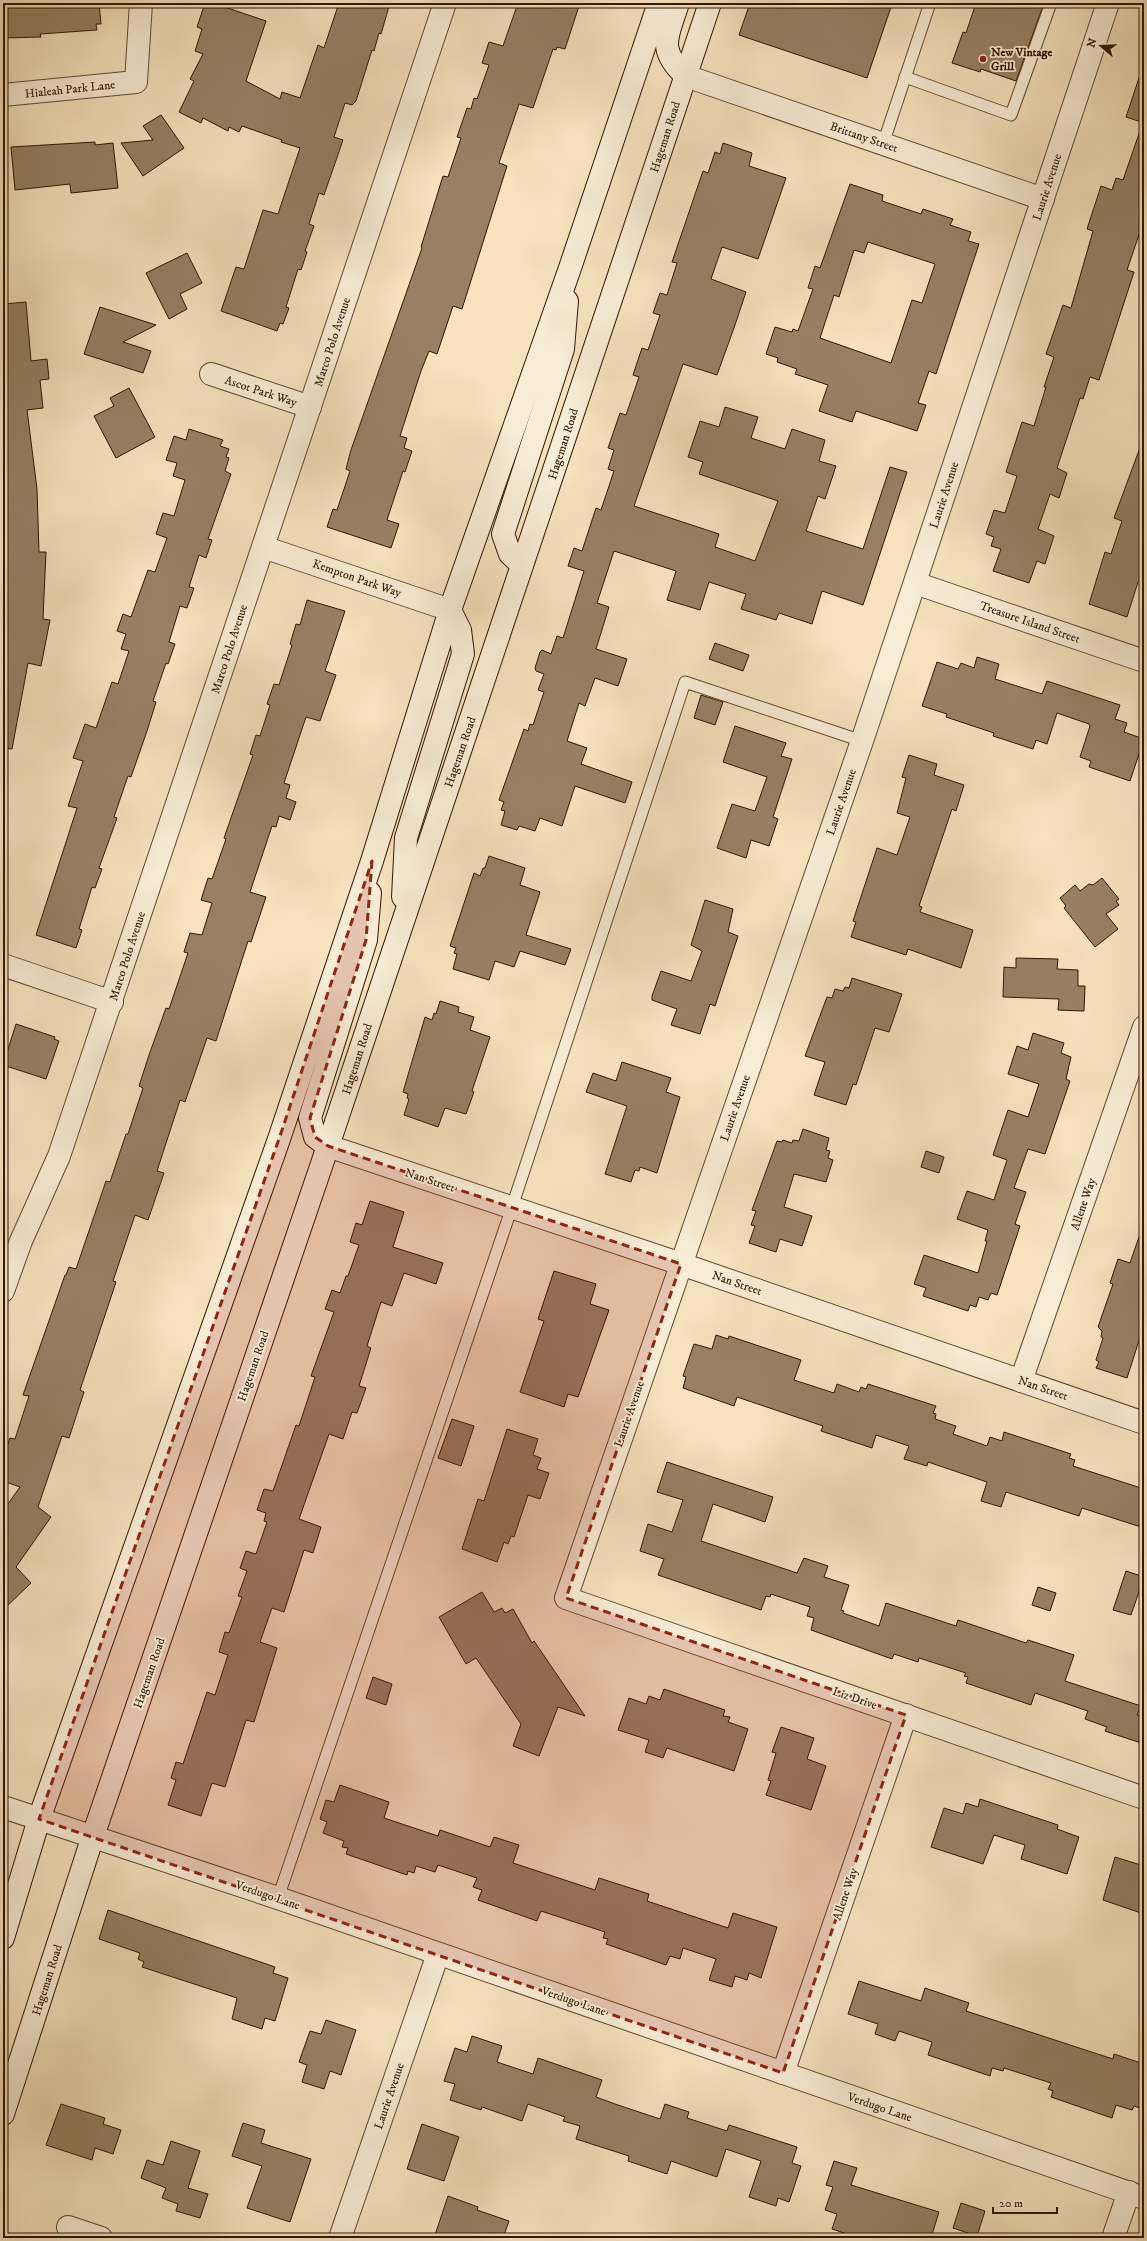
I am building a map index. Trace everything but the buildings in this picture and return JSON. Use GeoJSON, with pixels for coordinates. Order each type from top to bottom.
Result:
{"type":"FeatureCollection","features":[{"type":"Feature","properties":{"kind":"street","name":"Hialeah Park Lane"},"geometry":{"type":"LineString","coordinates":[[3,95],[136,82],[141,3]]}},
{"type":"Feature","properties":{"kind":"street","name":"Marco Polo Avenue"},"geometry":{"type":"LineString","coordinates":[[3,1291],[7,1269],[59,1156],[112,1002],[445,3]]}},
{"type":"Feature","properties":{"kind":"street"},"geometry":{"type":"LineString","coordinates":[[3,1938],[39,1819],[276,1146],[372,861],[450,610],[570,268],[659,3]]}},
{"type":"Feature","properties":{"kind":"street"},"geometry":{"type":"LineString","coordinates":[[678,3],[665,45],[673,65],[686,76]]}},
{"type":"Feature","properties":{"kind":"street","name":"Hageman Road"},"geometry":{"type":"LineString","coordinates":[[3,2114],[93,1836],[328,1146],[710,3]]}},
{"type":"Feature","properties":{"kind":"street","name":"Laurie Avenue"},"geometry":{"type":"LineString","coordinates":[[566,1598],[862,741],[1108,3]]}},
{"type":"Feature","properties":{"kind":"street","name":"Brittany Street"},"geometry":{"type":"LineString","coordinates":[[686,76],[1043,198]]}},
{"type":"Feature","properties":{"kind":"street"},"geometry":{"type":"LineString","coordinates":[[522,565],[510,554],[503,534],[563,349],[570,268]]}},
{"type":"Feature","properties":{"kind":"street","name":"Ascot Park Way"},"geometry":{"type":"LineString","coordinates":[[211,374],[310,407]]}},
{"type":"Feature","properties":{"kind":"street","name":"Kempton Park Way"},"geometry":{"type":"LineString","coordinates":[[263,547],[450,610]]}},
{"type":"Feature","properties":{"kind":"street","name":"Treasure Island Street"},"geometry":{"type":"LineString","coordinates":[[915,583],[1144,661]]}},
{"type":"Feature","properties":{"kind":"street"},"geometry":{"type":"LineString","coordinates":[[401,924],[406,838],[464,654],[460,630],[450,610]]}},
{"type":"Feature","properties":{"kind":"street"},"geometry":{"type":"LineString","coordinates":[[328,1146],[315,1137],[310,1118],[366,940],[372,861]]}},
{"type":"Feature","properties":{"kind":"street"},"geometry":{"type":"LineString","coordinates":[[3,965],[112,1002]]}},
{"type":"Feature","properties":{"kind":"street","name":"Allene Way"},"geometry":{"type":"LineString","coordinates":[[1021,1381],[1144,1027]]}},
{"type":"Feature","properties":{"kind":"street","name":"Nan Street"},"geometry":{"type":"LineString","coordinates":[[328,1146],[681,1264],[1144,1423]]}},
{"type":"Feature","properties":{"kind":"street","name":"Liz Drive"},"geometry":{"type":"LineString","coordinates":[[566,1598],[1144,1798]]}},
{"type":"Feature","properties":{"kind":"street","name":"Allene Way"},"geometry":{"type":"LineString","coordinates":[[783,2073],[906,1716]]}},
{"type":"Feature","properties":{"kind":"street","name":"Verdugo Lane"},"geometry":{"type":"LineString","coordinates":[[3,1807],[278,1898],[1137,2195]]}},
{"type":"Feature","properties":{"kind":"street","name":"Laurie Avenue"},"geometry":{"type":"LineString","coordinates":[[340,2238],[438,1954]]}},
{"type":"Feature","properties":{"kind":"street"},"geometry":{"type":"LineString","coordinates":[[1114,2238],[1137,2195]]}},
{"type":"Feature","properties":{"kind":"street"},"geometry":{"type":"LineString","coordinates":[[68,2227],[100,2238]]}},
{"type":"Feature","properties":{"kind":"lane"},"geometry":{"type":"LineString","coordinates":[[883,144],[930,3]]}},
{"type":"Feature","properties":{"kind":"lane"},"geometry":{"type":"LineString","coordinates":[[905,77],[1011,115],[1051,3]]}},
{"type":"Feature","properties":{"kind":"lane"},"geometry":{"type":"LineString","coordinates":[[278,1898],[512,1207],[685,682],[862,741]]}},
{"type":"Feature","properties":{"kind":"highlighted area"},"geometry":{"type":"Polygon","coordinates":[[[372,861],[366,940],[310,1118],[315,1137],[328,1146],[681,1264],[566,1598],[906,1715],[783,2073],[39,1819],[279,1139],[372,861]]]}},
{"type":"Feature","properties":{"kind":"place","name":"New Vintage Grill"},"geometry":{"type":"Point","coordinates":[983,59]}}]}
